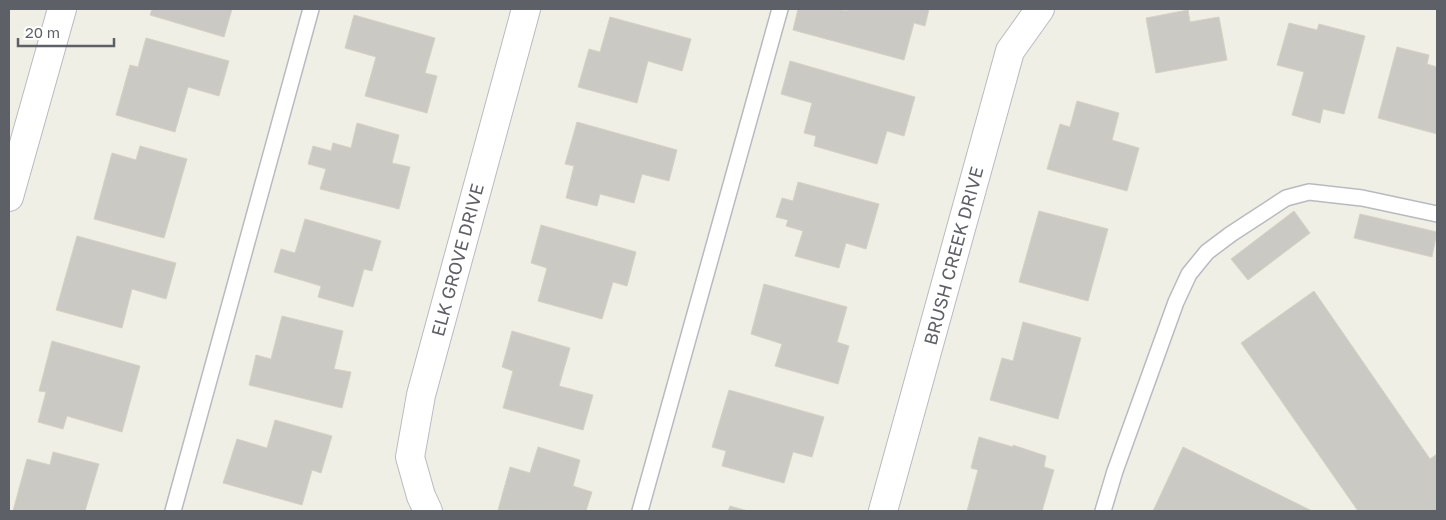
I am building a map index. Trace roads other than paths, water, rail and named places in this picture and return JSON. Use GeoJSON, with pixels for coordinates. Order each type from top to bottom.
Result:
{"type":"FeatureCollection","features":[{"type":"Feature","properties":{"kind":"street"},"geometry":{"type":"LineString","coordinates":[[9,197],[13,162],[62,9]]}},
{"type":"Feature","properties":{"kind":"street","name":"ELK GROVE DRIVE"},"geometry":{"type":"LineString","coordinates":[[428,511],[421,496],[410,457],[421,395],[526,9]]}},
{"type":"Feature","properties":{"kind":"street","name":"BRUSH CREEK DRIVE"},"geometry":{"type":"LineString","coordinates":[[883,511],[1010,51],[1040,9]]}},
{"type":"Feature","properties":{"kind":"lane"},"geometry":{"type":"LineString","coordinates":[[173,511],[311,9]]}},
{"type":"Feature","properties":{"kind":"lane"},"geometry":{"type":"LineString","coordinates":[[640,511],[780,9]]}},
{"type":"Feature","properties":{"kind":"lane"},"geometry":{"type":"LineString","coordinates":[[1104,511],[1115,471],[1176,302],[1189,274],[1207,252],[1286,198],[1309,192],[1362,198],[1437,214]]}}]}
